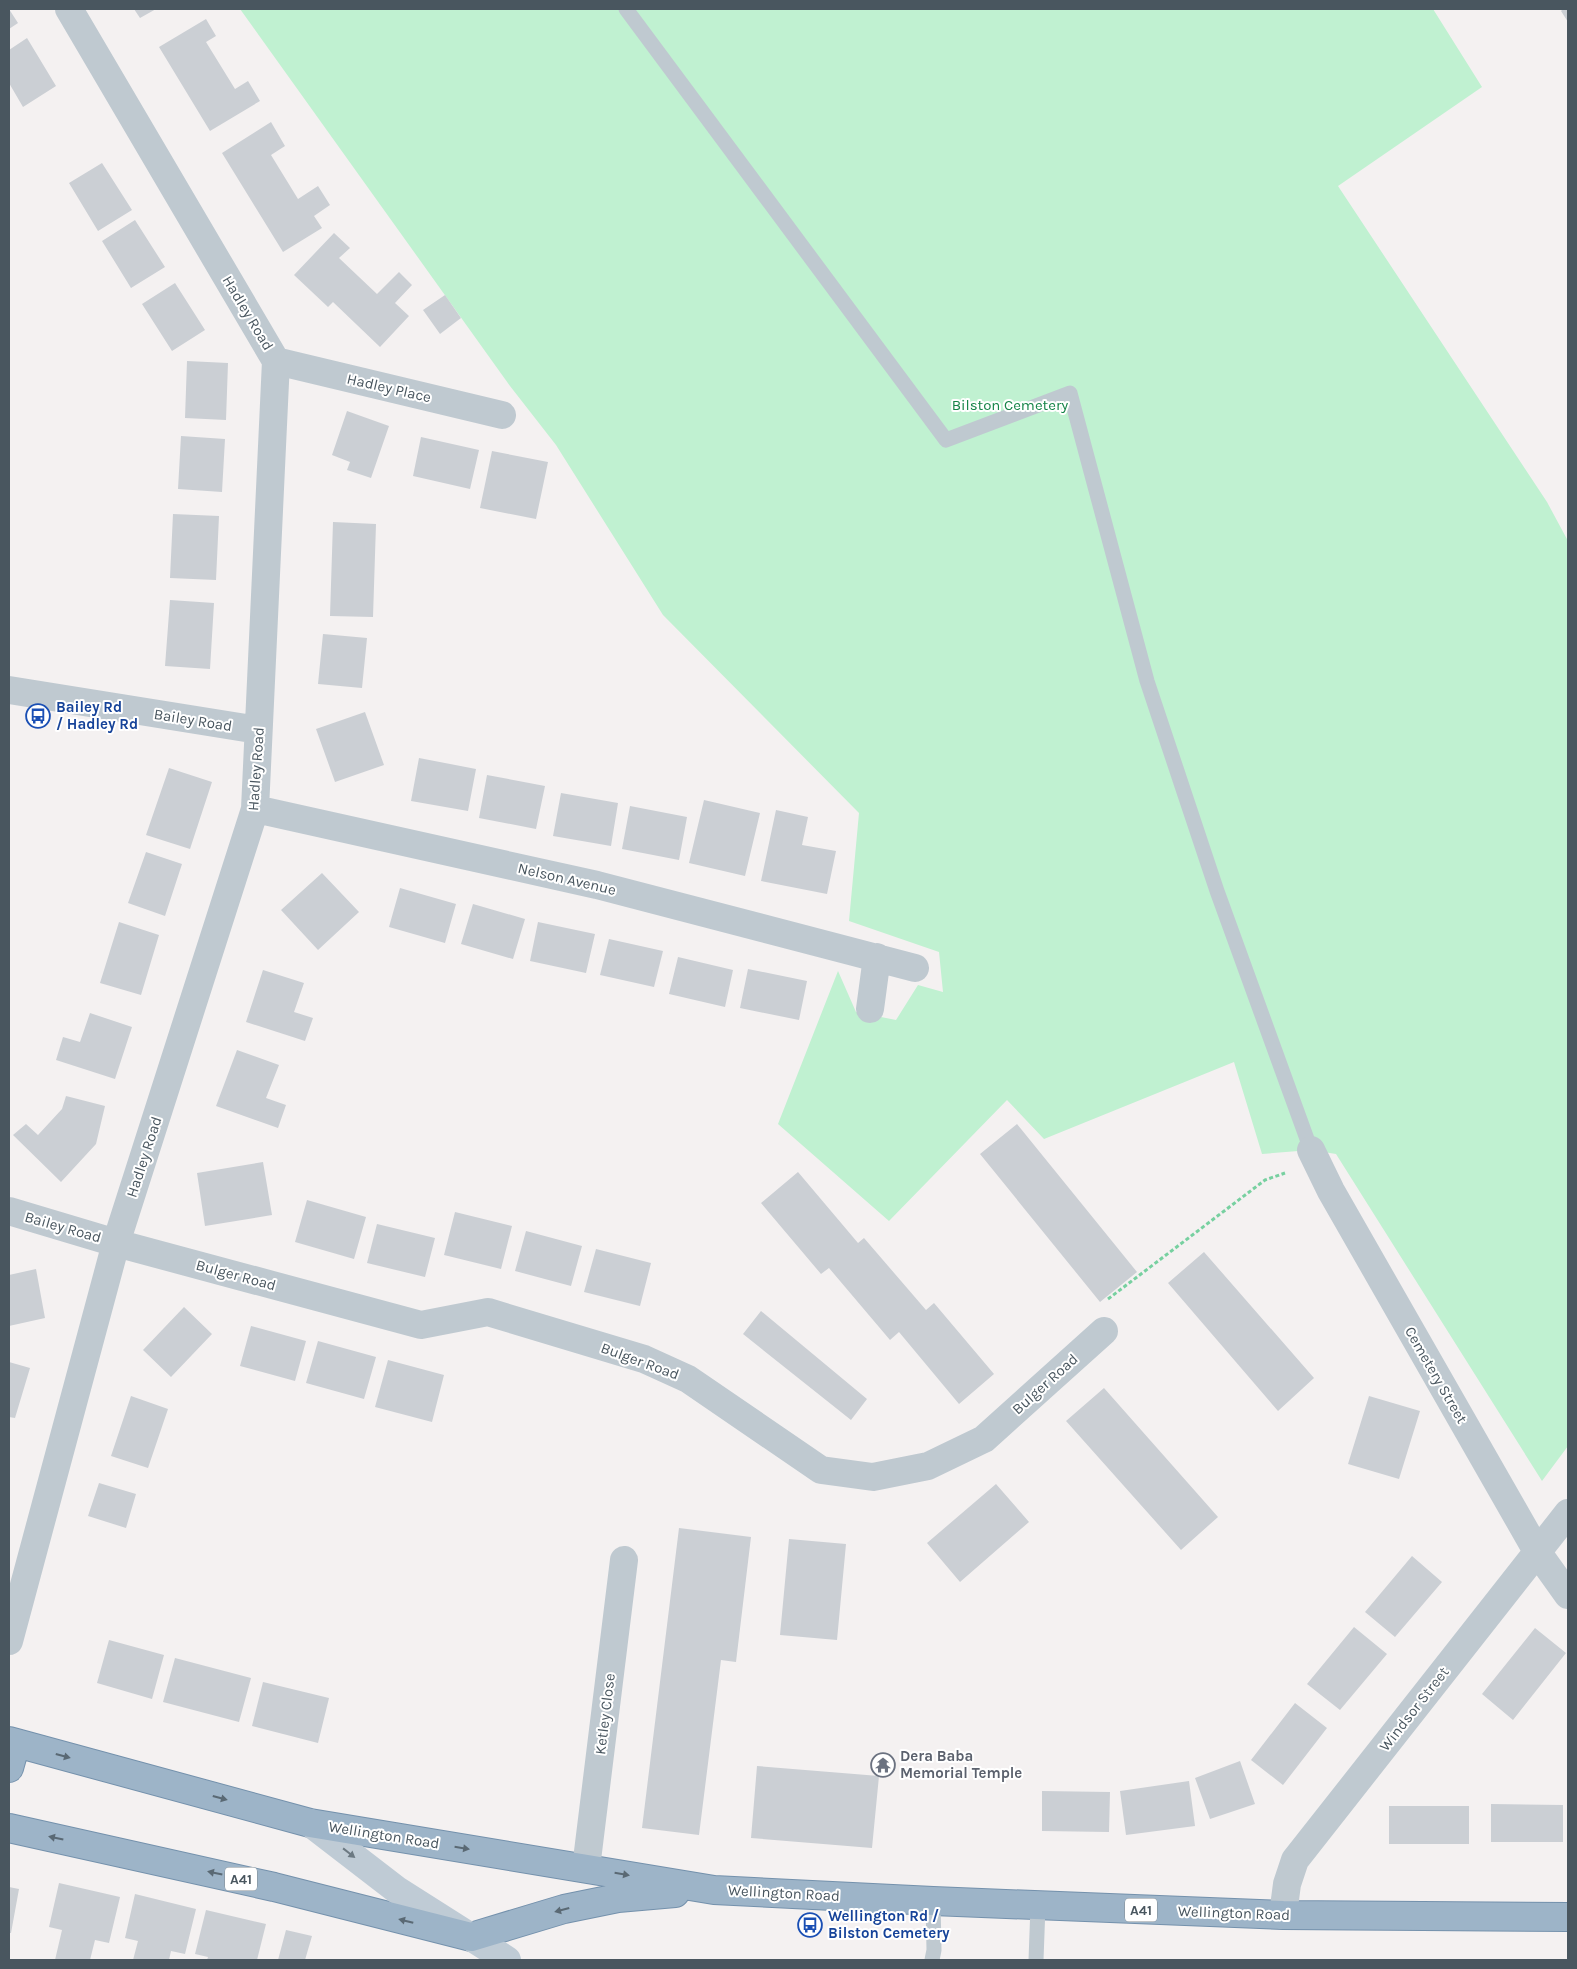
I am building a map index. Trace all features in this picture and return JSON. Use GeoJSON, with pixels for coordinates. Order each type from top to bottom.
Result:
{"type":"FeatureCollection","features":[{"type":"Feature","properties":{"kind":"highway","name":"Wellington Road"},"geometry":{"type":"LineString","coordinates":[[11,1751],[310,1823],[714,1890],[1284,1916],[1568,1917]]}},
{"type":"Feature","properties":{"kind":"highway","name":"A41"},"geometry":{"type":"LineString","coordinates":[[9,1828],[274,1886],[471,1937],[564,1909],[618,1898],[714,1890]]}},
{"type":"Feature","properties":{"kind":"main road"},"geometry":{"type":"LineString","coordinates":[[310,1823],[397,1890],[507,1960]]}},
{"type":"Feature","properties":{"kind":"street","name":"Hadley Road"},"geometry":{"type":"LineString","coordinates":[[9,1641],[116,1243],[256,809],[258,730],[276,361],[69,9]]}},
{"type":"Feature","properties":{"kind":"street","name":"Hadley Place"},"geometry":{"type":"LineString","coordinates":[[276,361],[502,415]]}},
{"type":"Feature","properties":{"kind":"street","name":"Bailey Road"},"geometry":{"type":"LineString","coordinates":[[9,690],[258,730]]}},
{"type":"Feature","properties":{"kind":"street","name":"Nelson Avenue"},"geometry":{"type":"LineString","coordinates":[[256,809],[597,885],[915,968]]}},
{"type":"Feature","properties":{"kind":"street"},"geometry":{"type":"LineString","coordinates":[[870,1009],[877,957]]}},
{"type":"Feature","properties":{"kind":"street","name":"Cemetery Street"},"geometry":{"type":"LineString","coordinates":[[1314,1156],[1331,1191],[1538,1553],[1568,1596]]}},
{"type":"Feature","properties":{"kind":"street","name":"Bailey Road"},"geometry":{"type":"LineString","coordinates":[[9,1212],[116,1243]]}},
{"type":"Feature","properties":{"kind":"street","name":"Bulger Road"},"geometry":{"type":"LineString","coordinates":[[116,1243],[421,1325],[488,1312],[644,1359],[688,1379],[821,1470],[874,1477],[928,1466],[984,1439],[1104,1331]]}},
{"type":"Feature","properties":{"kind":"street","name":"Windsor Street"},"geometry":{"type":"LineString","coordinates":[[1284,1916],[1287,1884],[1295,1860],[1568,1514]]}},
{"type":"Feature","properties":{"kind":"street","name":"Ketley Close"},"geometry":{"type":"LineString","coordinates":[[586,1868],[624,1560]]}},
{"type":"Feature","properties":{"kind":"lane"},"geometry":{"type":"LineString","coordinates":[[626,9],[946,440],[1070,393],[1147,681],[1217,891],[1314,1156]]}},
{"type":"Feature","properties":{"kind":"lane"},"geometry":{"type":"LineString","coordinates":[[932,1901],[934,1950],[932,1960]]}},
{"type":"Feature","properties":{"kind":"lane"},"geometry":{"type":"LineString","coordinates":[[1036,1960],[1038,1906]]}},
{"type":"Feature","properties":{"kind":"path"},"geometry":{"type":"LineString","coordinates":[[1101,1304],[1265,1180],[1314,1156]]}},
{"type":"Feature","properties":{"kind":"green space","name":"Bilston Cemetery"},"geometry":{"type":"Polygon","coordinates":[[[240,9],[1433,9],[1482,87],[1338,186],[1547,502],[1568,541],[1568,1446],[1542,1481],[1336,1154],[1311,1150],[1262,1154],[1234,1062],[1044,1139],[1007,1100],[889,1221],[778,1124],[838,971],[856,1012],[896,1020],[918,985],[943,992],[939,952],[849,921],[859,813],[663,615],[556,445],[510,386],[240,9]]]}},
{"type":"Feature","properties":{"kind":"building"},"geometry":{"type":"Polygon","coordinates":[[[9,9],[18,23],[9,29],[9,9]]]}},
{"type":"Feature","properties":{"kind":"building"},"geometry":{"type":"Polygon","coordinates":[[[134,9],[156,9],[140,18],[134,9]]]}},
{"type":"Feature","properties":{"kind":"building"},"geometry":{"type":"Polygon","coordinates":[[[1568,9],[1568,22],[1561,11],[1568,9]]]}},
{"type":"Feature","properties":{"kind":"building"},"geometry":{"type":"Polygon","coordinates":[[[206,19],[216,36],[206,42],[235,89],[248,81],[260,101],[210,131],[159,47],[206,19]]]}},
{"type":"Feature","properties":{"kind":"building"},"geometry":{"type":"Polygon","coordinates":[[[27,38],[56,86],[23,107],[9,83],[9,50],[27,38]]]}},
{"type":"Feature","properties":{"kind":"building"},"geometry":{"type":"Polygon","coordinates":[[[271,122],[285,146],[271,155],[298,199],[318,186],[330,205],[314,216],[322,228],[283,252],[222,153],[271,122]]]}},
{"type":"Feature","properties":{"kind":"building"},"geometry":{"type":"Polygon","coordinates":[[[102,163],[132,210],[98,231],[69,183],[102,163]]]}},
{"type":"Feature","properties":{"kind":"building"},"geometry":{"type":"Polygon","coordinates":[[[135,220],[165,267],[131,288],[102,241],[135,220]]]}},
{"type":"Feature","properties":{"kind":"building"},"geometry":{"type":"Polygon","coordinates":[[[334,233],[350,248],[339,258],[377,294],[399,272],[412,285],[395,303],[409,316],[380,347],[333,302],[328,307],[294,275],[334,233]]]}},
{"type":"Feature","properties":{"kind":"building"},"geometry":{"type":"Polygon","coordinates":[[[175,283],[205,330],[172,351],[142,304],[175,283]]]}},
{"type":"Feature","properties":{"kind":"building"},"geometry":{"type":"Polygon","coordinates":[[[445,295],[461,318],[440,334],[423,310],[445,295]]]}},
{"type":"Feature","properties":{"kind":"building"},"geometry":{"type":"Polygon","coordinates":[[[187,361],[228,363],[226,420],[185,418],[187,361]]]}},
{"type":"Feature","properties":{"kind":"building"},"geometry":{"type":"Polygon","coordinates":[[[347,411],[389,426],[371,478],[347,470],[350,462],[332,455],[347,411]]]}},
{"type":"Feature","properties":{"kind":"building"},"geometry":{"type":"Polygon","coordinates":[[[181,436],[225,439],[222,492],[178,489],[181,436]]]}},
{"type":"Feature","properties":{"kind":"building"},"geometry":{"type":"Polygon","coordinates":[[[421,437],[479,450],[470,489],[413,476],[421,437]]]}},
{"type":"Feature","properties":{"kind":"building"},"geometry":{"type":"Polygon","coordinates":[[[492,451],[548,462],[536,519],[480,508],[492,451]]]}},
{"type":"Feature","properties":{"kind":"building"},"geometry":{"type":"Polygon","coordinates":[[[173,514],[219,516],[216,580],[170,578],[173,514]]]}},
{"type":"Feature","properties":{"kind":"building"},"geometry":{"type":"Polygon","coordinates":[[[333,522],[376,524],[373,617],[330,616],[333,522]]]}},
{"type":"Feature","properties":{"kind":"building"},"geometry":{"type":"Polygon","coordinates":[[[170,600],[214,603],[210,669],[165,666],[170,600]]]}},
{"type":"Feature","properties":{"kind":"building"},"geometry":{"type":"Polygon","coordinates":[[[323,634],[367,638],[362,688],[318,684],[323,634]]]}},
{"type":"Feature","properties":{"kind":"building"},"geometry":{"type":"Polygon","coordinates":[[[365,712],[384,765],[335,782],[316,729],[365,712]]]}},
{"type":"Feature","properties":{"kind":"building"},"geometry":{"type":"Polygon","coordinates":[[[419,758],[476,769],[468,811],[411,801],[419,758]]]}},
{"type":"Feature","properties":{"kind":"building"},"geometry":{"type":"Polygon","coordinates":[[[169,768],[212,782],[190,849],[146,835],[169,768]]]}},
{"type":"Feature","properties":{"kind":"building"},"geometry":{"type":"Polygon","coordinates":[[[487,775],[545,786],[536,829],[479,818],[487,775]]]}},
{"type":"Feature","properties":{"kind":"building"},"geometry":{"type":"Polygon","coordinates":[[[561,793],[618,803],[611,846],[553,836],[561,793]]]}},
{"type":"Feature","properties":{"kind":"building"},"geometry":{"type":"Polygon","coordinates":[[[704,800],[760,813],[745,876],[689,863],[704,800]]]}},
{"type":"Feature","properties":{"kind":"building"},"geometry":{"type":"Polygon","coordinates":[[[630,806],[687,817],[679,860],[622,849],[630,806]]]}},
{"type":"Feature","properties":{"kind":"building"},"geometry":{"type":"Polygon","coordinates":[[[776,810],[808,817],[802,845],[836,851],[827,894],[761,881],[776,810]]]}},
{"type":"Feature","properties":{"kind":"building"},"geometry":{"type":"Polygon","coordinates":[[[146,852],[182,864],[165,916],[128,903],[146,852]]]}},
{"type":"Feature","properties":{"kind":"building"},"geometry":{"type":"Polygon","coordinates":[[[322,873],[359,912],[318,950],[281,910],[322,873]]]}},
{"type":"Feature","properties":{"kind":"building"},"geometry":{"type":"Polygon","coordinates":[[[400,888],[456,904],[445,943],[389,927],[400,888]]]}},
{"type":"Feature","properties":{"kind":"building"},"geometry":{"type":"Polygon","coordinates":[[[473,904],[525,919],[513,959],[461,944],[473,904]]]}},
{"type":"Feature","properties":{"kind":"building"},"geometry":{"type":"Polygon","coordinates":[[[119,922],[159,935],[141,995],[100,983],[119,922]]]}},
{"type":"Feature","properties":{"kind":"building"},"geometry":{"type":"Polygon","coordinates":[[[538,922],[595,934],[586,973],[530,961],[538,922]]]}},
{"type":"Feature","properties":{"kind":"building"},"geometry":{"type":"Polygon","coordinates":[[[609,939],[663,951],[654,987],[600,975],[609,939]]]}},
{"type":"Feature","properties":{"kind":"building"},"geometry":{"type":"Polygon","coordinates":[[[678,957],[733,970],[725,1007],[669,994],[678,957]]]}},
{"type":"Feature","properties":{"kind":"building"},"geometry":{"type":"Polygon","coordinates":[[[748,969],[807,981],[799,1020],[740,1008],[748,969]]]}},
{"type":"Feature","properties":{"kind":"building"},"geometry":{"type":"Polygon","coordinates":[[[263,970],[304,983],[294,1012],[313,1018],[305,1041],[246,1022],[263,970]]]}},
{"type":"Feature","properties":{"kind":"building"},"geometry":{"type":"Polygon","coordinates":[[[90,1013],[132,1027],[115,1079],[56,1060],[63,1037],[80,1042],[90,1013]]]}},
{"type":"Feature","properties":{"kind":"building"},"geometry":{"type":"Polygon","coordinates":[[[237,1050],[279,1065],[266,1098],[286,1105],[278,1128],[216,1106],[237,1050]]]}},
{"type":"Feature","properties":{"kind":"building"},"geometry":{"type":"Polygon","coordinates":[[[66,1096],[105,1106],[96,1144],[61,1182],[13,1135],[26,1124],[38,1135],[62,1109],[66,1096]]]}},
{"type":"Feature","properties":{"kind":"building"},"geometry":{"type":"Polygon","coordinates":[[[1017,1124],[1137,1272],[1100,1302],[980,1154],[1017,1124]]]}},
{"type":"Feature","properties":{"kind":"building"},"geometry":{"type":"Polygon","coordinates":[[[263,1162],[272,1215],[205,1226],[197,1173],[263,1162]]]}},
{"type":"Feature","properties":{"kind":"building"},"geometry":{"type":"Polygon","coordinates":[[[798,1172],[858,1243],[864,1238],[926,1310],[934,1303],[994,1374],[959,1404],[899,1332],[890,1340],[829,1268],[821,1274],[761,1203],[798,1172]]]}},
{"type":"Feature","properties":{"kind":"building"},"geometry":{"type":"Polygon","coordinates":[[[307,1200],[366,1217],[354,1259],[295,1242],[307,1200]]]}},
{"type":"Feature","properties":{"kind":"building"},"geometry":{"type":"Polygon","coordinates":[[[455,1212],[512,1226],[501,1269],[444,1255],[455,1212]]]}},
{"type":"Feature","properties":{"kind":"building"},"geometry":{"type":"Polygon","coordinates":[[[377,1224],[435,1238],[425,1277],[367,1263],[377,1224]]]}},
{"type":"Feature","properties":{"kind":"building"},"geometry":{"type":"Polygon","coordinates":[[[526,1231],[582,1246],[571,1286],[515,1271],[526,1231]]]}},
{"type":"Feature","properties":{"kind":"building"},"geometry":{"type":"Polygon","coordinates":[[[596,1249],[651,1263],[640,1306],[584,1292],[596,1249]]]}},
{"type":"Feature","properties":{"kind":"building"},"geometry":{"type":"Polygon","coordinates":[[[1204,1252],[1314,1378],[1278,1411],[1168,1283],[1204,1252]]]}},
{"type":"Feature","properties":{"kind":"building"},"geometry":{"type":"Polygon","coordinates":[[[36,1269],[45,1318],[9,1326],[9,1275],[36,1269]]]}},
{"type":"Feature","properties":{"kind":"building"},"geometry":{"type":"Polygon","coordinates":[[[184,1307],[212,1334],[171,1377],[143,1350],[184,1307]]]}},
{"type":"Feature","properties":{"kind":"building"},"geometry":{"type":"Polygon","coordinates":[[[761,1311],[867,1399],[851,1420],[743,1334],[761,1311]]]}},
{"type":"Feature","properties":{"kind":"building"},"geometry":{"type":"Polygon","coordinates":[[[251,1326],[306,1341],[295,1381],[240,1366],[251,1326]]]}},
{"type":"Feature","properties":{"kind":"building"},"geometry":{"type":"Polygon","coordinates":[[[318,1341],[376,1357],[364,1399],[306,1383],[318,1341]]]}},
{"type":"Feature","properties":{"kind":"building"},"geometry":{"type":"Polygon","coordinates":[[[388,1360],[444,1375],[432,1422],[375,1407],[388,1360]]]}},
{"type":"Feature","properties":{"kind":"building"},"geometry":{"type":"Polygon","coordinates":[[[9,1362],[30,1368],[15,1418],[9,1417],[9,1362]]]}},
{"type":"Feature","properties":{"kind":"building"},"geometry":{"type":"Polygon","coordinates":[[[1104,1388],[1218,1517],[1181,1550],[1066,1421],[1104,1388]]]}},
{"type":"Feature","properties":{"kind":"building"},"geometry":{"type":"Polygon","coordinates":[[[131,1396],[168,1409],[148,1468],[111,1456],[131,1396]]]}},
{"type":"Feature","properties":{"kind":"building"},"geometry":{"type":"Polygon","coordinates":[[[1369,1396],[1420,1411],[1399,1479],[1348,1464],[1369,1396]]]}},
{"type":"Feature","properties":{"kind":"building"},"geometry":{"type":"Polygon","coordinates":[[[99,1483],[136,1494],[126,1528],[88,1516],[99,1483]]]}},
{"type":"Feature","properties":{"kind":"building"},"geometry":{"type":"Polygon","coordinates":[[[996,1484],[1029,1522],[960,1582],[927,1543],[996,1484]]]}},
{"type":"Feature","properties":{"kind":"building"},"geometry":{"type":"Polygon","coordinates":[[[679,1528],[751,1537],[736,1662],[721,1660],[699,1835],[642,1828],[679,1528]]]}},
{"type":"Feature","properties":{"kind":"building"},"geometry":{"type":"Polygon","coordinates":[[[789,1539],[846,1544],[837,1640],[780,1635],[789,1539]]]}},
{"type":"Feature","properties":{"kind":"building"},"geometry":{"type":"Polygon","coordinates":[[[1412,1556],[1442,1582],[1395,1637],[1365,1612],[1412,1556]]]}},
{"type":"Feature","properties":{"kind":"building"},"geometry":{"type":"Polygon","coordinates":[[[1354,1627],[1387,1654],[1340,1710],[1307,1684],[1354,1627]]]}},
{"type":"Feature","properties":{"kind":"building"},"geometry":{"type":"Polygon","coordinates":[[[1535,1628],[1566,1653],[1513,1720],[1482,1694],[1535,1628]]]}},
{"type":"Feature","properties":{"kind":"building"},"geometry":{"type":"Polygon","coordinates":[[[109,1640],[164,1655],[152,1699],[97,1683],[109,1640]]]}},
{"type":"Feature","properties":{"kind":"building"},"geometry":{"type":"Polygon","coordinates":[[[175,1658],[251,1678],[239,1722],[163,1702],[175,1658]]]}},
{"type":"Feature","properties":{"kind":"building"},"geometry":{"type":"Polygon","coordinates":[[[263,1682],[329,1698],[318,1743],[252,1726],[263,1682]]]}},
{"type":"Feature","properties":{"kind":"building"},"geometry":{"type":"Polygon","coordinates":[[[1295,1703],[1327,1728],[1283,1785],[1251,1760],[1295,1703]]]}},
{"type":"Feature","properties":{"kind":"building"},"geometry":{"type":"Polygon","coordinates":[[[1240,1761],[1255,1804],[1210,1819],[1195,1778],[1240,1761]]]}},
{"type":"Feature","properties":{"kind":"building"},"geometry":{"type":"Polygon","coordinates":[[[757,1766],[879,1776],[872,1848],[751,1838],[757,1766]]]}},
{"type":"Feature","properties":{"kind":"building"},"geometry":{"type":"Polygon","coordinates":[[[1189,1781],[1195,1826],[1126,1835],[1120,1791],[1189,1781]]]}},
{"type":"Feature","properties":{"kind":"building"},"geometry":{"type":"Polygon","coordinates":[[[1042,1791],[1110,1792],[1109,1832],[1042,1831],[1042,1791]]]}},
{"type":"Feature","properties":{"kind":"building"},"geometry":{"type":"Polygon","coordinates":[[[1491,1804],[1563,1805],[1563,1842],[1491,1842],[1491,1804]]]}},
{"type":"Feature","properties":{"kind":"building"},"geometry":{"type":"Polygon","coordinates":[[[1389,1806],[1469,1806],[1469,1844],[1389,1844],[1389,1806]]]}},
{"type":"Feature","properties":{"kind":"building"},"geometry":{"type":"Polygon","coordinates":[[[59,1883],[120,1897],[109,1943],[95,1940],[90,1960],[55,1960],[62,1930],[49,1927],[59,1883]]]}},
{"type":"Feature","properties":{"kind":"building"},"geometry":{"type":"Polygon","coordinates":[[[9,1887],[19,1889],[11,1933],[9,1933],[9,1887]]]}},
{"type":"Feature","properties":{"kind":"building"},"geometry":{"type":"Polygon","coordinates":[[[135,1894],[196,1909],[185,1954],[171,1951],[169,1960],[133,1960],[138,1941],[125,1938],[135,1894]]]}},
{"type":"Feature","properties":{"kind":"building"},"geometry":{"type":"Polygon","coordinates":[[[206,1910],[266,1924],[257,1960],[207,1960],[208,1957],[195,1954],[206,1910]]]}},
{"type":"Feature","properties":{"kind":"building"},"geometry":{"type":"Polygon","coordinates":[[[286,1930],[312,1936],[305,1960],[278,1960],[286,1930]]]}},
{"type":"Feature","properties":{"kind":"place","name":"Bailey Rd / Hadley Rd"},"geometry":{"type":"Point","coordinates":[38,716]}},
{"type":"Feature","properties":{"kind":"place","name":"Dera Baba Memorial Temple"},"geometry":{"type":"Point","coordinates":[883,1765]}},
{"type":"Feature","properties":{"kind":"place","name":"Wellington Rd / Bilston Cemetery"},"geometry":{"type":"Point","coordinates":[810,1925]}}]}
